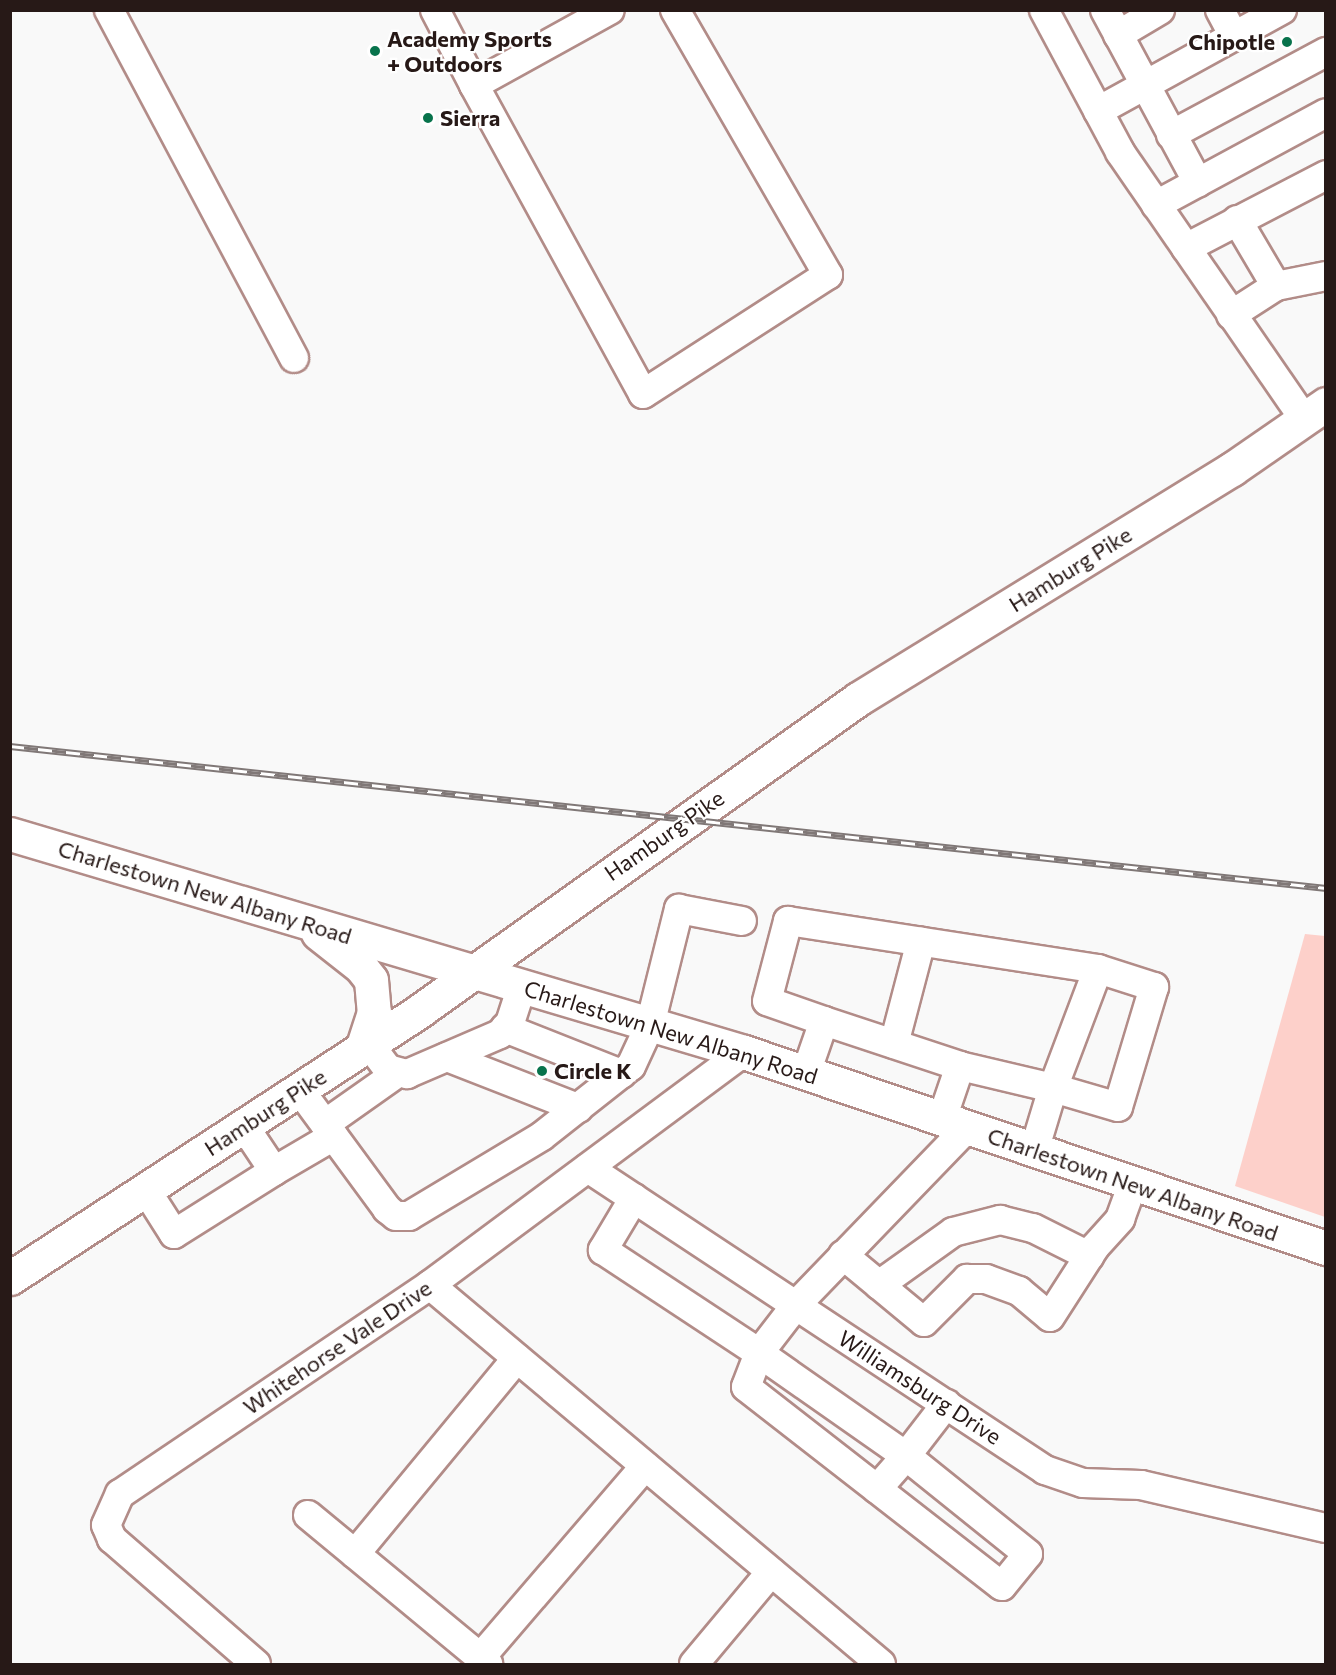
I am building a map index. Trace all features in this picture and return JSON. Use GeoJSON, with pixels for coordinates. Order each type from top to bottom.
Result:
{"type":"FeatureCollection","features":[{"type":"Feature","properties":{"kind":"main road","name":"Hamburg Pike"},"geometry":{"type":"LineString","coordinates":[[10,1278],[365,1046],[858,699],[1232,469],[1319,412]]}},
{"type":"Feature","properties":{"kind":"main road","name":"Charlestown New Albany Road"},"geometry":{"type":"LineString","coordinates":[[10,834],[744,1052],[1326,1248]]}},
{"type":"Feature","properties":{"kind":"main road"},"geometry":{"type":"LineString","coordinates":[[302,921],[361,967],[371,980],[374,1012],[365,1046]]}},
{"type":"Feature","properties":{"kind":"street"},"geometry":{"type":"LineString","coordinates":[[435,10],[643,394],[828,275],[675,10]]}},
{"type":"Feature","properties":{"kind":"street"},"geometry":{"type":"LineString","coordinates":[[474,85],[610,10]]}},
{"type":"Feature","properties":{"kind":"street"},"geometry":{"type":"LineString","coordinates":[[1044,10],[1098,111],[1156,205],[1231,315],[1319,412]]}},
{"type":"Feature","properties":{"kind":"street"},"geometry":{"type":"LineString","coordinates":[[1160,10],[1111,23],[1197,183]]}},
{"type":"Feature","properties":{"kind":"street"},"geometry":{"type":"LineString","coordinates":[[1098,111],[1145,86],[1228,20],[1282,10]]}},
{"type":"Feature","properties":{"kind":"street"},"geometry":{"type":"LineString","coordinates":[[119,14],[294,358]]}},
{"type":"Feature","properties":{"kind":"street"},"geometry":{"type":"LineString","coordinates":[[1171,135],[1326,51]]}},
{"type":"Feature","properties":{"kind":"street"},"geometry":{"type":"LineString","coordinates":[[1156,205],[1326,113]]}},
{"type":"Feature","properties":{"kind":"street"},"geometry":{"type":"LineString","coordinates":[[1186,248],[1326,176]]}},
{"type":"Feature","properties":{"kind":"street"},"geometry":{"type":"LineString","coordinates":[[1247,215],[1271,213],[1326,185]]}},
{"type":"Feature","properties":{"kind":"street"},"geometry":{"type":"LineString","coordinates":[[1247,215],[1300,281]]}},
{"type":"Feature","properties":{"kind":"street"},"geometry":{"type":"LineString","coordinates":[[1231,315],[1300,281],[1326,257]]}},
{"type":"Feature","properties":{"kind":"street"},"geometry":{"type":"LineString","coordinates":[[299,1089],[387,1209],[396,1216],[408,1216],[542,1136],[631,1066],[650,1025],[680,909],[742,921]]}},
{"type":"Feature","properties":{"kind":"street"},"geometry":{"type":"LineString","coordinates":[[788,921],[1098,969],[1154,987],[1118,1107],[1053,1088],[960,1066],[767,1000],[788,921]]}},
{"type":"Feature","properties":{"kind":"street"},"geometry":{"type":"LineString","coordinates":[[894,1044],[921,941]]}},
{"type":"Feature","properties":{"kind":"street"},"geometry":{"type":"LineString","coordinates":[[1034,1151],[1053,1088],[1098,969]]}},
{"type":"Feature","properties":{"kind":"street"},"geometry":{"type":"LineString","coordinates":[[365,1046],[388,1069],[396,1074],[407,1074],[480,1044],[505,1028],[522,986]]}},
{"type":"Feature","properties":{"kind":"street"},"geometry":{"type":"LineString","coordinates":[[806,1073],[824,1021]]}},
{"type":"Feature","properties":{"kind":"street"},"geometry":{"type":"LineString","coordinates":[[505,1028],[621,1074]]}},
{"type":"Feature","properties":{"kind":"street","name":"Whitehorse Vale Drive"},"geometry":{"type":"LineString","coordinates":[[256,1665],[112,1539],[106,1526],[110,1510],[120,1494],[430,1285],[744,1052]]}},
{"type":"Feature","properties":{"kind":"street"},"geometry":{"type":"LineString","coordinates":[[447,1057],[578,1108]]}},
{"type":"Feature","properties":{"kind":"street"},"geometry":{"type":"LineString","coordinates":[[634,1198],[603,1250],[759,1353],[906,1456],[1028,1554],[1002,1586],[746,1387],[759,1353],[796,1305],[843,1256],[955,1123],[960,1066]]}},
{"type":"Feature","properties":{"kind":"street"},"geometry":{"type":"LineString","coordinates":[[146,1190],[174,1234],[274,1171],[329,1130],[396,1074]]}},
{"type":"Feature","properties":{"kind":"street"},"geometry":{"type":"LineString","coordinates":[[244,1126],[274,1171]]}},
{"type":"Feature","properties":{"kind":"street","name":"Williamsburg Drive"},"geometry":{"type":"LineString","coordinates":[[588,1168],[1045,1470],[1083,1483],[1141,1485],[1326,1528]]}},
{"type":"Feature","properties":{"kind":"street"},"geometry":{"type":"LineString","coordinates":[[843,1256],[924,1322],[967,1279],[986,1279],[1018,1291],[1050,1317],[1089,1256],[1120,1219],[1134,1184]]}},
{"type":"Feature","properties":{"kind":"street"},"geometry":{"type":"LineString","coordinates":[[879,1285],[953,1232],[1000,1220],[1033,1228],[1089,1256]]}},
{"type":"Feature","properties":{"kind":"street"},"geometry":{"type":"LineString","coordinates":[[430,1285],[881,1665]]}},
{"type":"Feature","properties":{"kind":"street"},"geometry":{"type":"LineString","coordinates":[[355,1554],[517,1358]]}},
{"type":"Feature","properties":{"kind":"street"},"geometry":{"type":"LineString","coordinates":[[877,1489],[946,1404]]}},
{"type":"Feature","properties":{"kind":"street"},"geometry":{"type":"LineString","coordinates":[[308,1515],[484,1661],[645,1466]]}},
{"type":"Feature","properties":{"kind":"street"},"geometry":{"type":"LineString","coordinates":[[694,1665],[771,1572]]}},
{"type":"Feature","properties":{"kind":"shaded area"},"geometry":{"type":"Polygon","coordinates":[[[1305,934],[1325,936],[1325,1217],[1235,1186],[1305,934]]]}},
{"type":"Feature","properties":{"kind":"railway"},"geometry":{"type":"LineString","coordinates":[[10,746],[1326,888]]}},
{"type":"Feature","properties":{"kind":"place","name":"Chipotle"},"geometry":{"type":"Point","coordinates":[1287,42]}},
{"type":"Feature","properties":{"kind":"place","name":"Academy Sports + Outdoors"},"geometry":{"type":"Point","coordinates":[375,51]}},
{"type":"Feature","properties":{"kind":"place","name":"Sierra"},"geometry":{"type":"Point","coordinates":[428,118]}},
{"type":"Feature","properties":{"kind":"place","name":"Circle K"},"geometry":{"type":"Point","coordinates":[542,1071]}}]}
